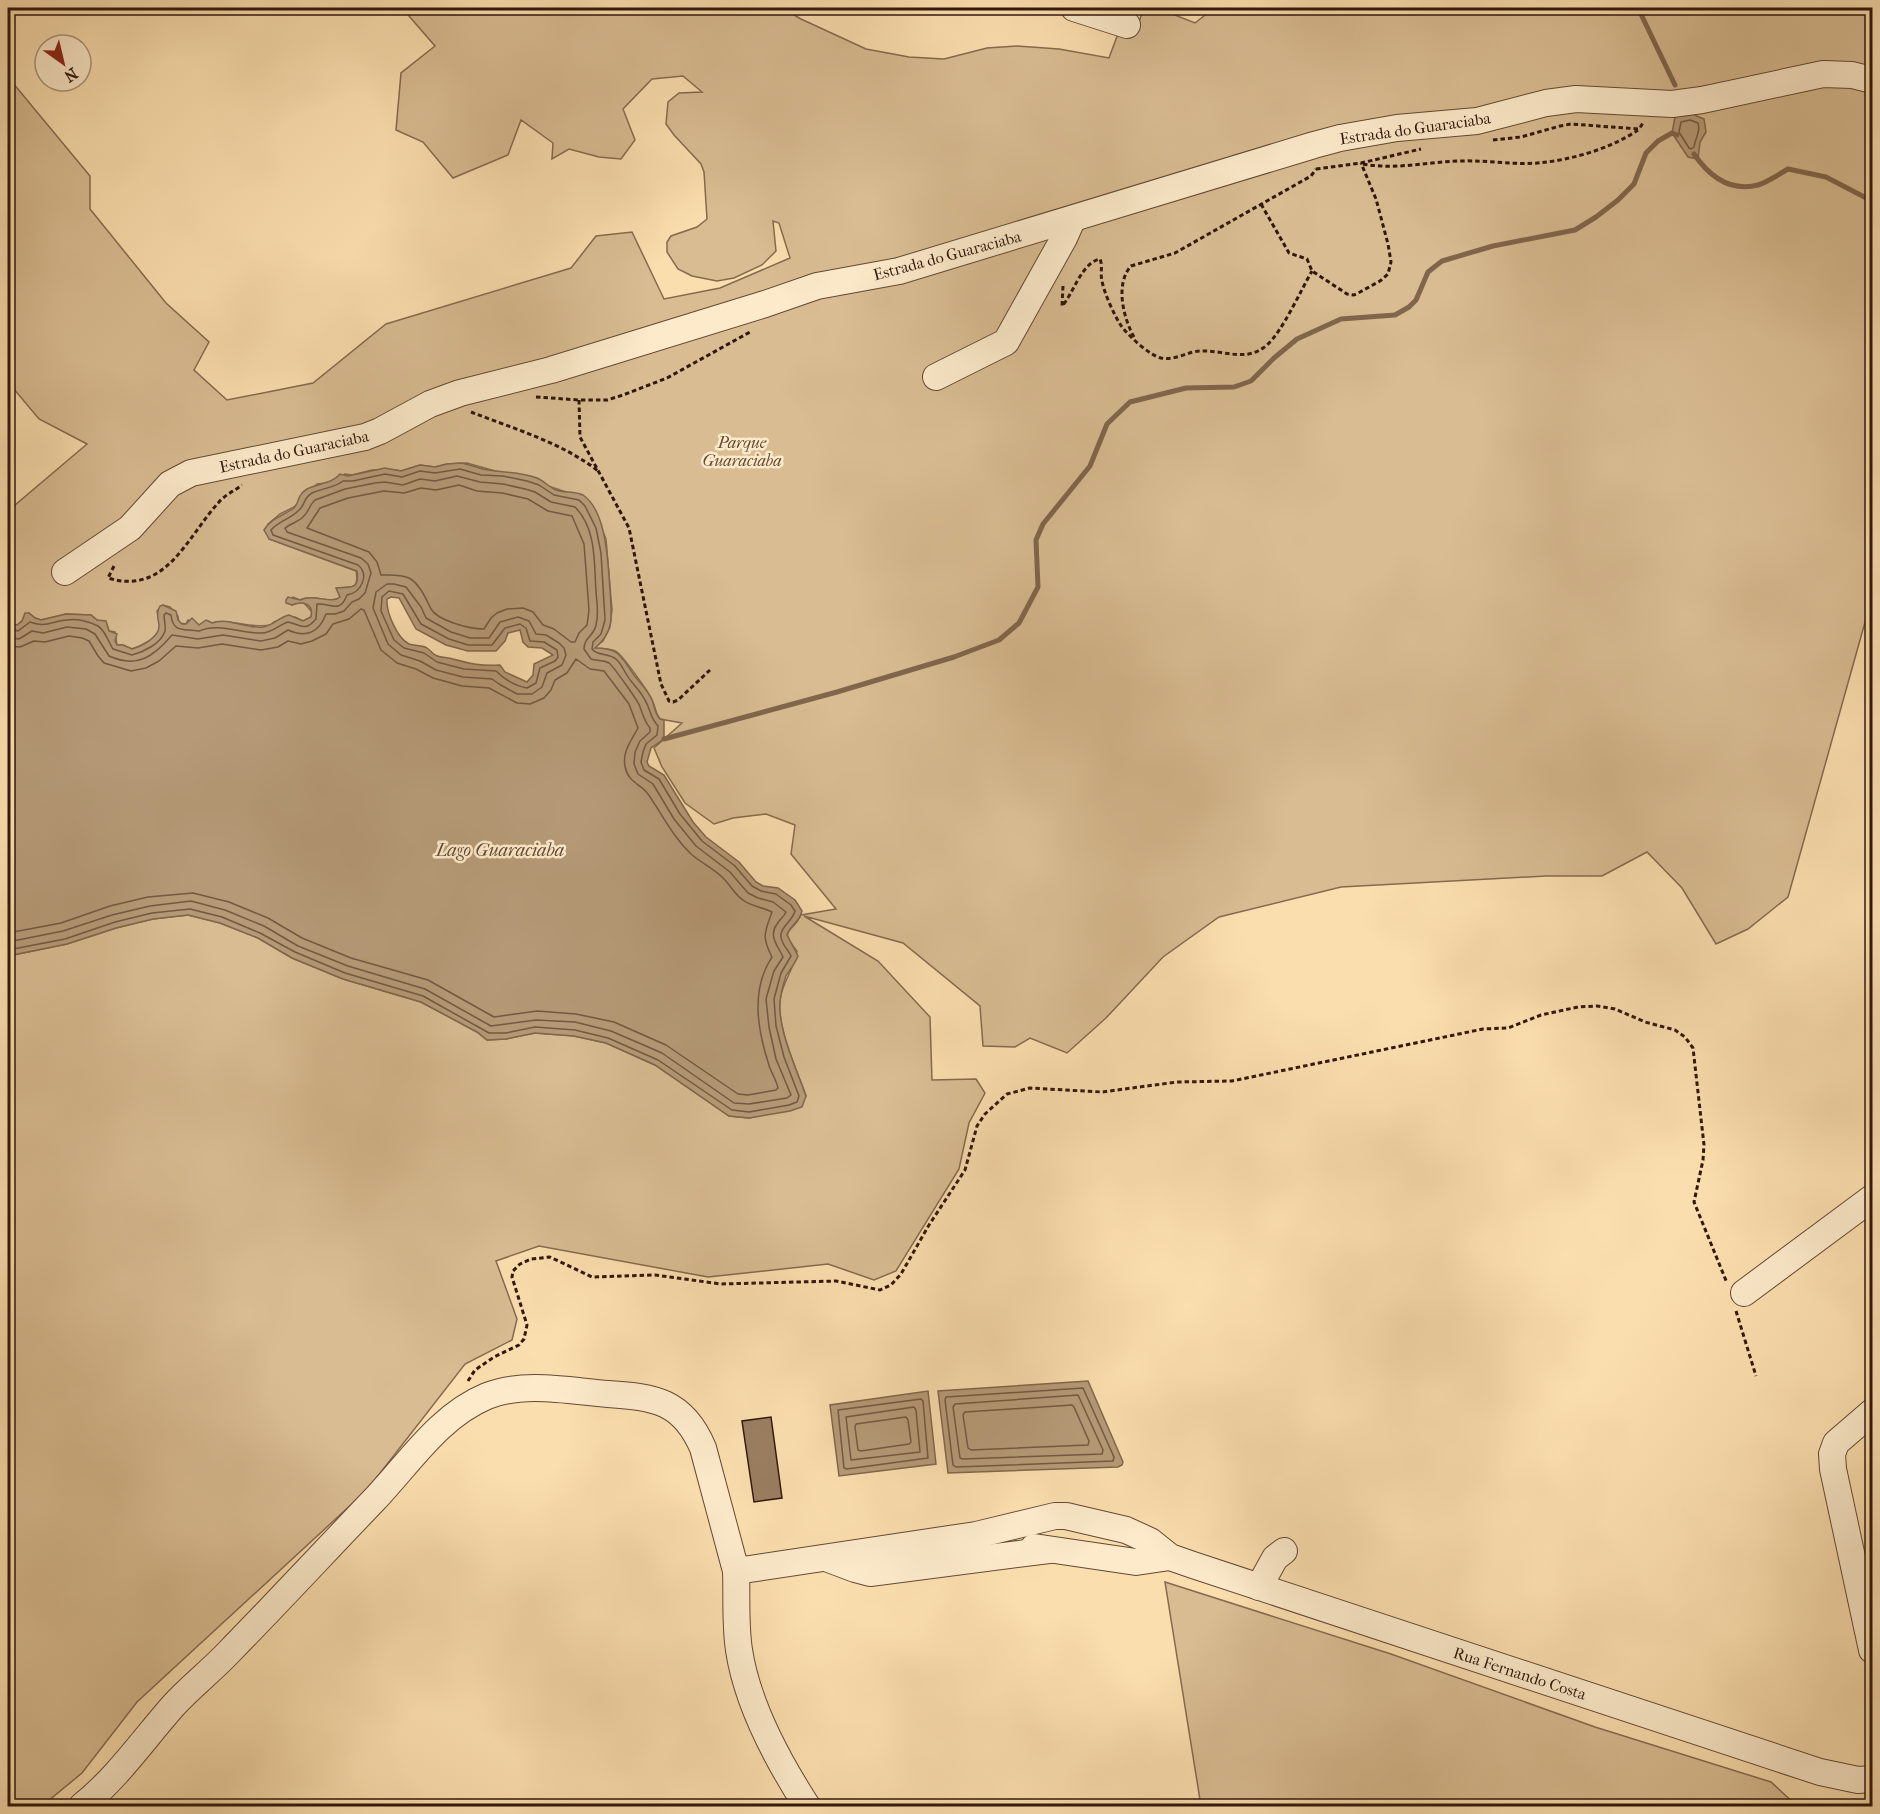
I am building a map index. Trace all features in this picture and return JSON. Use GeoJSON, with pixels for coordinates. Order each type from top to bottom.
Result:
{"type":"FeatureCollection","features":[{"type":"Feature","properties":{"kind":"street"},"geometry":{"type":"LineString","coordinates":[[1074,8],[1127,25]]}},
{"type":"Feature","properties":{"kind":"street","name":"Estrada do Guaraciaba"},"geometry":{"type":"LineString","coordinates":[[65,572],[130,528],[170,484],[191,473],[365,437],[430,404],[460,393],[586,360],[817,286],[898,271],[1314,145],[1358,134],[1397,128],[1477,121],[1576,99],[1672,104],[1693,102],[1823,74],[1852,75],[1872,80]]}},
{"type":"Feature","properties":{"kind":"street"},"geometry":{"type":"LineString","coordinates":[[936,377],[1005,342],[1072,220]]}},
{"type":"Feature","properties":{"kind":"street"},"geometry":{"type":"LineString","coordinates":[[1735,1294],[1872,1198]]}},
{"type":"Feature","properties":{"kind":"street"},"geometry":{"type":"LineString","coordinates":[[82,1806],[110,1780],[174,1705],[244,1637],[448,1419],[465,1406],[490,1395],[512,1389],[531,1388],[631,1396],[657,1401],[684,1416],[695,1429],[703,1448],[735,1571],[739,1650],[745,1677],[753,1703],[784,1771],[807,1806]]}},
{"type":"Feature","properties":{"kind":"street"},"geometry":{"type":"LineString","coordinates":[[1871,1637],[1833,1468],[1832,1454],[1836,1443],[1872,1412]]}},
{"type":"Feature","properties":{"kind":"street"},"geometry":{"type":"LineString","coordinates":[[735,1571],[976,1535],[1046,1517],[1066,1516],[1126,1530],[1150,1541],[1170,1557]]}},
{"type":"Feature","properties":{"kind":"street"},"geometry":{"type":"LineString","coordinates":[[976,1535],[1049,1550],[1136,1562],[1170,1557]]}},
{"type":"Feature","properties":{"kind":"street"},"geometry":{"type":"LineString","coordinates":[[826,1558],[870,1573],[1049,1550]]}},
{"type":"Feature","properties":{"kind":"street"},"geometry":{"type":"LineString","coordinates":[[1258,1587],[1275,1558],[1284,1551]]}},
{"type":"Feature","properties":{"kind":"street","name":"Rua Fernando Costa"},"geometry":{"type":"LineString","coordinates":[[1170,1557],[1820,1772],[1858,1780],[1872,1779]]}},
{"type":"Feature","properties":{"kind":"path"},"geometry":{"type":"LineString","coordinates":[[1361,163],[1377,166],[1458,161],[1537,163],[1587,153],[1623,140],[1639,129],[1657,103]]}},
{"type":"Feature","properties":{"kind":"path"},"geometry":{"type":"LineString","coordinates":[[1492,141],[1521,137],[1571,124],[1639,129]]}},
{"type":"Feature","properties":{"kind":"path"},"geometry":{"type":"LineString","coordinates":[[1135,339],[1127,322],[1123,301],[1123,279],[1128,269],[1135,264],[1175,253],[1311,176],[1316,169],[1361,163],[1424,148]]}},
{"type":"Feature","properties":{"kind":"path"},"geometry":{"type":"LineString","coordinates":[[1261,204],[1289,253],[1307,259],[1312,271],[1343,293],[1351,295],[1380,281],[1389,270],[1391,262],[1376,199],[1361,163]]}},
{"type":"Feature","properties":{"kind":"path"},"geometry":{"type":"LineString","coordinates":[[1054,254],[1065,268],[1062,306],[1092,262],[1100,259],[1102,263],[1101,281],[1124,329],[1146,349],[1163,358],[1202,351],[1240,356],[1260,350],[1275,336],[1312,271]]}},
{"type":"Feature","properties":{"kind":"path"},"geometry":{"type":"LineString","coordinates":[[532,396],[607,400],[667,378],[758,328]]}},
{"type":"Feature","properties":{"kind":"path"},"geometry":{"type":"LineString","coordinates":[[579,400],[580,437],[629,528],[661,684],[669,701],[678,700],[710,670]]}},
{"type":"Feature","properties":{"kind":"path"},"geometry":{"type":"LineString","coordinates":[[471,412],[554,446],[584,461],[599,472]]}},
{"type":"Feature","properties":{"kind":"path"},"geometry":{"type":"LineString","coordinates":[[116,562],[108,578],[131,582],[155,575],[177,557],[219,502],[242,485]]}},
{"type":"Feature","properties":{"kind":"path"},"geometry":{"type":"LineString","coordinates":[[465,1406],[467,1382],[475,1370],[494,1357],[519,1345],[524,1339],[527,1325],[512,1277],[513,1271],[520,1264],[531,1259],[550,1257],[592,1277],[655,1275],[721,1284],[836,1281],[880,1290],[891,1285],[901,1274],[929,1225],[965,1170],[977,1126],[985,1114],[1008,1094],[1030,1088],[1102,1092],[1177,1082],[1232,1081],[1483,1029],[1508,1028],[1541,1015],[1578,1007],[1596,1006],[1616,1009],[1645,1022],[1680,1033],[1693,1048],[1704,1146],[1694,1202],[1735,1294],[1756,1376]]}},
{"type":"Feature","properties":{"kind":"green space","name":"Parque Guaraciaba"},"geometry":{"type":"Polygon","coordinates":[[[402,8],[782,8],[866,49],[909,57],[944,59],[987,48],[1017,46],[1059,49],[1109,58],[1119,31],[1134,35],[1144,8],[1157,8],[1195,23],[1214,8],[1872,8],[1872,605],[1869,608],[1788,897],[1748,929],[1716,944],[1682,888],[1647,852],[1602,876],[1546,876],[1341,887],[1219,917],[1163,957],[1106,1018],[1067,1053],[1030,1038],[1015,1047],[983,1046],[980,1006],[903,943],[804,916],[878,961],[930,1017],[932,1080],[976,1079],[985,1093],[969,1123],[959,1169],[896,1271],[874,1280],[828,1264],[708,1277],[539,1246],[496,1261],[517,1319],[512,1340],[465,1364],[367,1490],[137,1702],[82,1773],[42,1806],[8,1806],[8,956],[67,944],[153,919],[188,915],[220,923],[258,938],[292,958],[343,979],[421,1002],[477,1032],[487,1040],[535,1033],[574,1036],[606,1043],[655,1065],[729,1116],[749,1118],[768,1114],[806,1096],[783,1032],[781,1019],[781,995],[797,951],[788,938],[788,934],[801,915],[836,909],[791,854],[795,825],[766,814],[733,818],[714,824],[685,803],[662,767],[654,748],[682,723],[660,719],[647,692],[617,652],[594,648],[603,641],[610,627],[612,610],[606,539],[594,510],[563,491],[467,463],[435,467],[420,465],[401,471],[372,470],[352,475],[345,474],[327,483],[317,484],[294,507],[280,514],[268,524],[269,539],[356,571],[357,578],[353,587],[337,588],[340,597],[336,599],[306,598],[300,600],[293,597],[292,605],[304,603],[312,612],[311,617],[303,621],[295,617],[263,626],[208,621],[199,625],[188,620],[186,624],[179,623],[178,616],[170,607],[163,605],[157,611],[159,631],[149,641],[132,649],[117,645],[115,632],[109,631],[107,625],[91,615],[66,614],[41,620],[29,613],[18,625],[12,624],[8,616],[8,511],[87,444],[39,419],[8,382],[8,77],[90,176],[90,209],[166,303],[209,342],[194,370],[227,400],[313,383],[386,324],[571,268],[596,236],[632,232],[664,299],[720,288],[790,258],[779,223],[773,221],[776,251],[762,265],[734,278],[717,281],[692,276],[678,269],[667,252],[667,242],[671,236],[697,227],[707,219],[704,172],[701,164],[666,124],[668,102],[679,93],[702,92],[683,76],[652,79],[623,109],[635,140],[621,159],[599,157],[569,149],[552,159],[553,143],[521,120],[508,155],[453,178],[423,142],[396,130],[401,73],[435,46],[402,8]]]}},
{"type":"Feature","properties":{"kind":"green space"},"geometry":{"type":"Polygon","coordinates":[[[1165,1582],[1391,1654],[1595,1727],[1771,1782],[1797,1806],[1201,1806],[1165,1582]]]}},
{"type":"Feature","properties":{"kind":"water"},"geometry":{"type":"Polygon","coordinates":[[[1690,113],[1704,119],[1706,132],[1700,142],[1698,159],[1688,157],[1672,133],[1675,117],[1690,113]]]}},
{"type":"Feature","properties":{"kind":"water","name":"Lago Guaraciaba"},"geometry":{"type":"Polygon","coordinates":[[[461,463],[540,479],[556,490],[583,495],[597,513],[602,525],[607,553],[611,621],[606,635],[595,648],[610,650],[623,659],[648,692],[658,717],[664,720],[664,739],[651,748],[647,762],[649,766],[664,775],[693,822],[706,837],[739,862],[756,882],[763,886],[778,888],[795,900],[802,911],[787,935],[798,956],[786,976],[780,1006],[783,1032],[806,1096],[802,1107],[749,1118],[729,1116],[655,1065],[606,1043],[574,1036],[535,1033],[487,1040],[477,1032],[421,1002],[343,979],[292,958],[258,938],[220,923],[188,915],[153,919],[67,944],[8,956],[8,616],[12,624],[17,625],[22,621],[25,613],[41,620],[66,614],[91,615],[97,620],[106,621],[109,631],[117,634],[115,641],[117,645],[132,649],[145,643],[157,633],[159,629],[158,611],[163,605],[176,611],[178,620],[182,624],[186,624],[192,618],[199,625],[206,620],[212,623],[224,621],[263,627],[289,615],[303,621],[311,617],[311,609],[303,603],[292,605],[286,603],[288,597],[300,600],[306,598],[336,599],[340,597],[336,588],[355,585],[357,571],[269,539],[264,530],[267,526],[294,508],[301,494],[307,489],[333,480],[340,474],[348,476],[385,468],[401,471],[420,465],[435,467],[461,463]],[[399,598],[387,599],[388,611],[400,636],[409,644],[425,647],[437,656],[476,664],[500,665],[505,672],[527,682],[533,675],[534,664],[553,655],[542,648],[528,647],[523,642],[520,630],[508,633],[505,641],[496,651],[468,651],[446,645],[416,629],[399,598]]]}},
{"type":"Feature","properties":{"kind":"water"},"geometry":{"type":"Polygon","coordinates":[[[1088,1381],[1123,1462],[1122,1465],[1118,1467],[948,1473],[938,1391],[1088,1381]]]}},
{"type":"Feature","properties":{"kind":"water"},"geometry":{"type":"Polygon","coordinates":[[[928,1391],[936,1464],[839,1476],[830,1405],[928,1391]]]}},
{"type":"Feature","properties":{"kind":"building"},"geometry":{"type":"Polygon","coordinates":[[[771,1417],[782,1498],[754,1502],[742,1421],[771,1417]]]}},
{"type":"Feature","properties":{"kind":"waterway"},"geometry":{"type":"LineString","coordinates":[[1638,8],[1675,85]]}},
{"type":"Feature","properties":{"kind":"waterway"},"geometry":{"type":"LineString","coordinates":[[664,739],[837,692],[954,657],[999,640],[1019,623],[1038,587],[1036,540],[1043,524],[1090,466],[1107,424],[1130,402],[1186,388],[1234,387],[1251,381],[1297,339],[1341,319],[1395,315],[1409,307],[1416,300],[1428,272],[1442,261],[1493,246],[1575,230],[1618,200],[1634,184],[1646,153],[1658,141],[1672,133],[1677,135]]}},
{"type":"Feature","properties":{"kind":"waterway"},"geometry":{"type":"LineString","coordinates":[[1694,154],[1706,169],[1729,184],[1748,187],[1758,185],[1788,169],[1826,177],[1872,201]]}}]}
